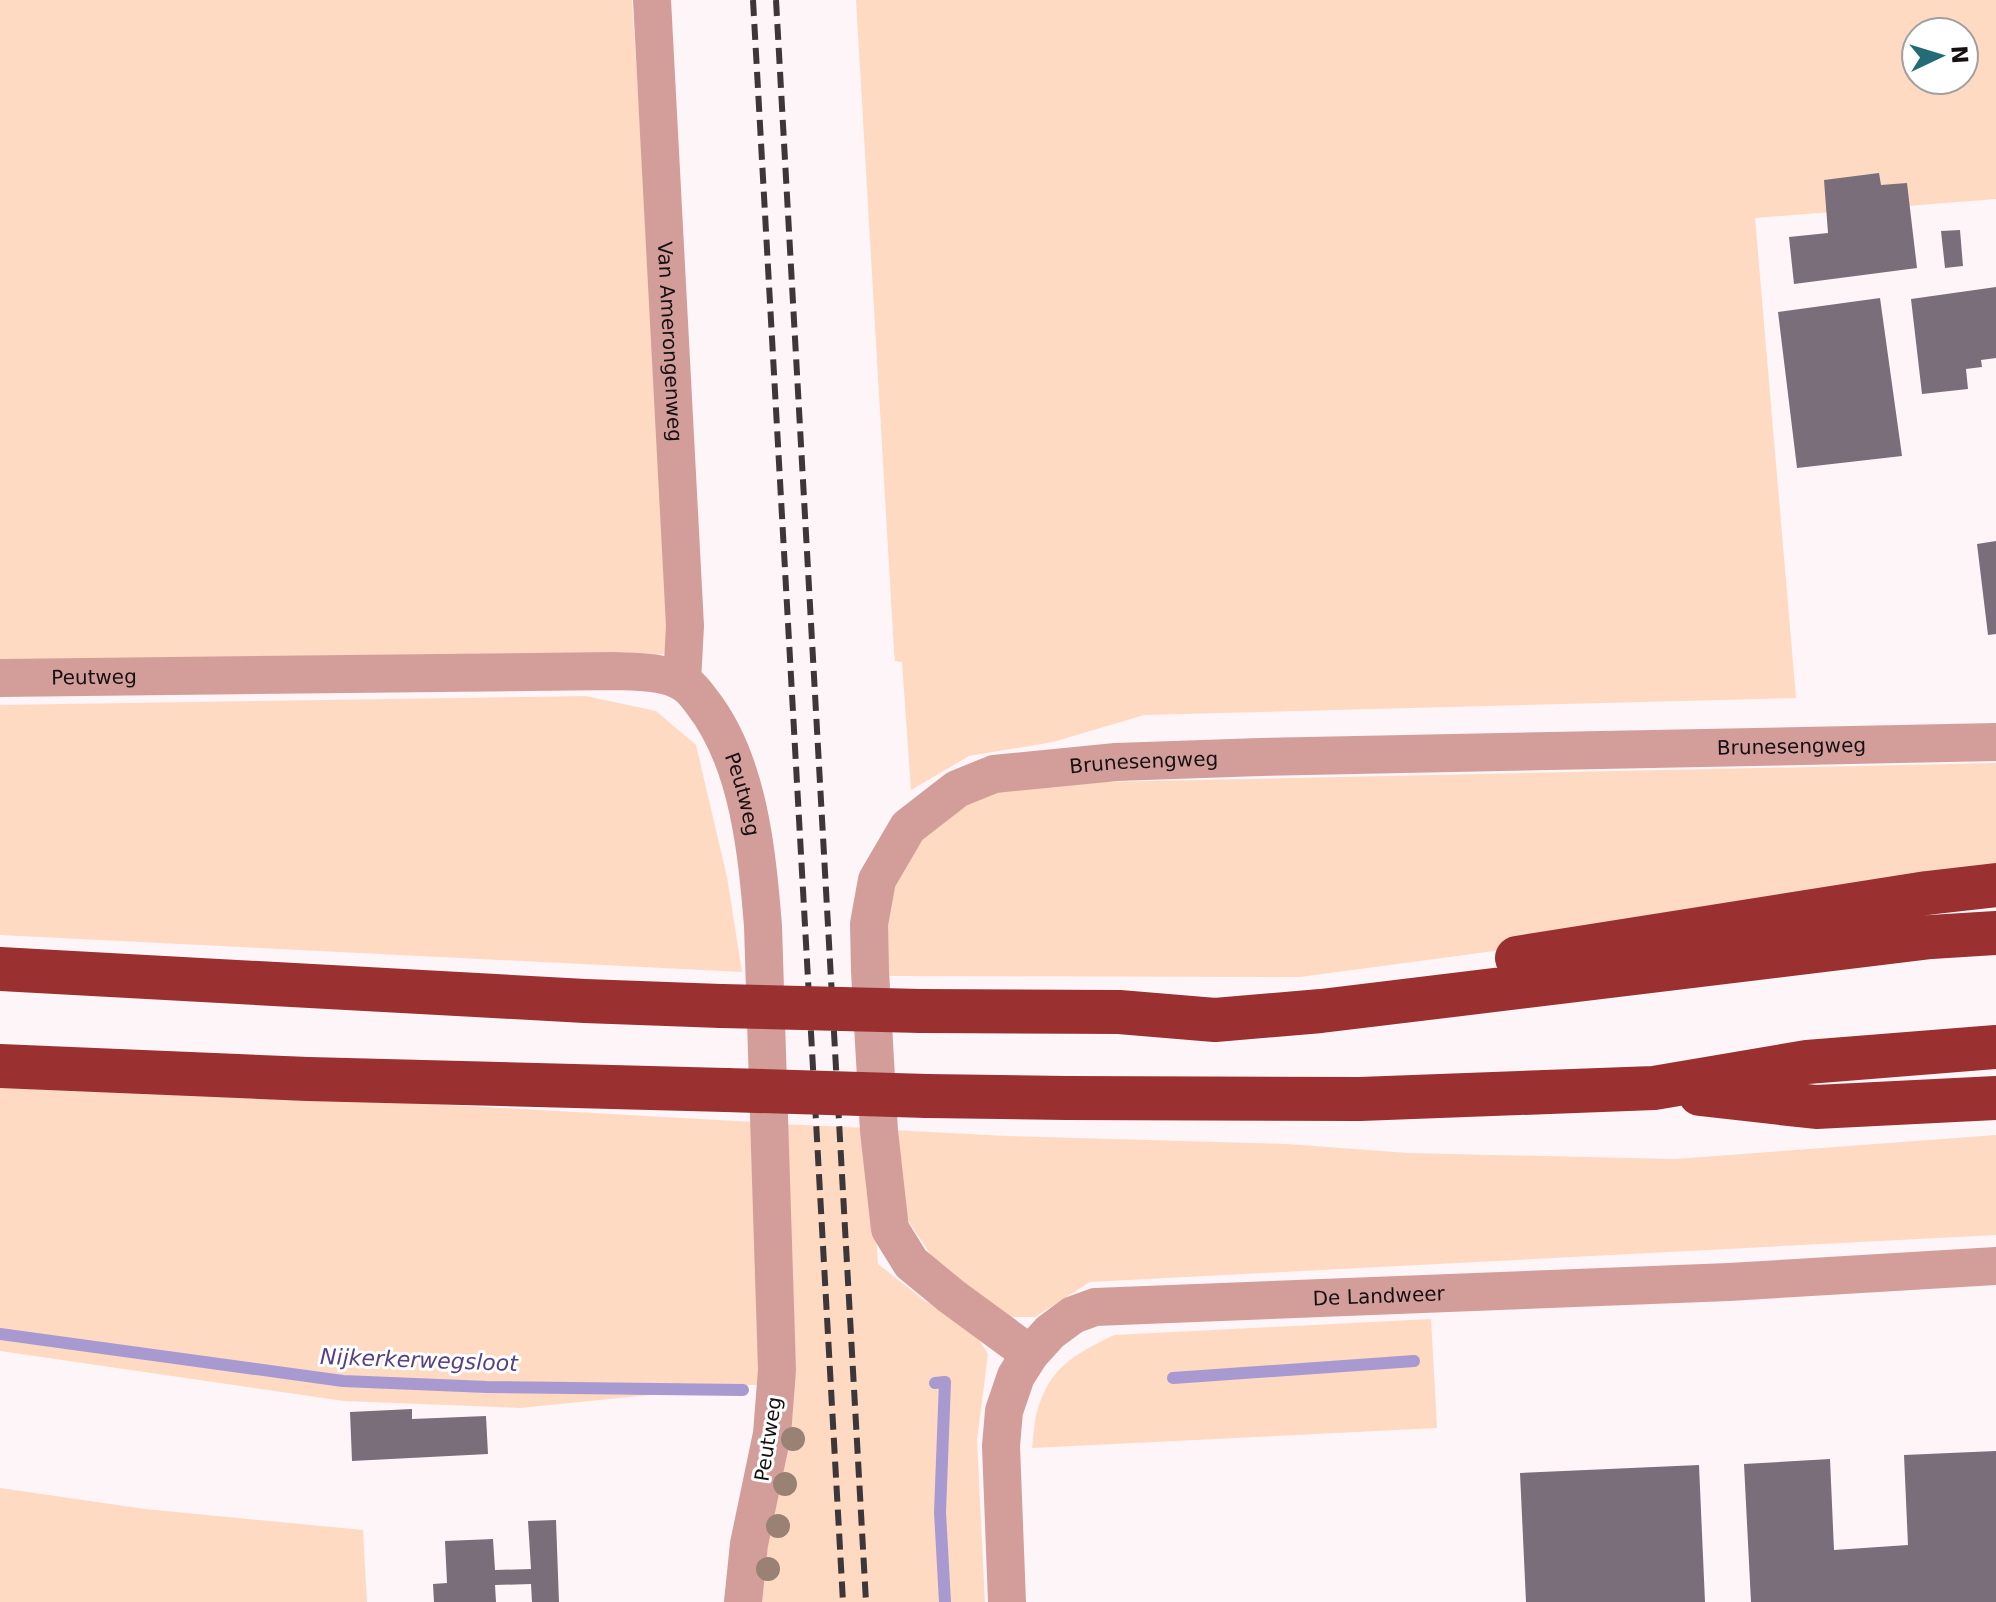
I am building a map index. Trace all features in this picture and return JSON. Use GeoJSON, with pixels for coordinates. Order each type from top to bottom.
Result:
{"type":"FeatureCollection","features":[{"type":"Feature","properties":{"kind":"highway"},"geometry":{"type":"LineString","coordinates":[[1119,1012],[1208,995],[1310,985],[1542,954],[1927,893],[1996,885]]}},
{"type":"Feature","properties":{"kind":"highway"},"geometry":{"type":"LineString","coordinates":[[0,969],[585,1001],[921,1011],[1119,1012],[1215,1020],[1306,1012],[1931,937],[1996,933]]}},
{"type":"Feature","properties":{"kind":"highway"},"geometry":{"type":"LineString","coordinates":[[0,1066],[308,1079],[927,1096],[1360,1099],[1654,1088],[1807,1062],[1996,1047]]}},
{"type":"Feature","properties":{"kind":"highway"},"geometry":{"type":"LineString","coordinates":[[1654,1088],[1816,1107],[1996,1098]]}},
{"type":"Feature","properties":{"kind":"street","name":"Van Amerongenweg"},"geometry":{"type":"LineString","coordinates":[[652,0],[685,626],[682,681]]}},
{"type":"Feature","properties":{"kind":"street","name":"Peutweg"},"geometry":{"type":"LineString","coordinates":[[0,678],[560,670],[665,675],[682,681],[695,692],[716,722],[737,770],[753,840],[763,926],[777,1370],[772,1434],[749,1544],[743,1602]]}},
{"type":"Feature","properties":{"kind":"street","name":"Brunesengweg"},"geometry":{"type":"LineString","coordinates":[[1030,1354],[911,1263],[890,1229],[879,1131],[869,924],[877,880],[908,827],[957,789],[994,774],[1116,762],[1996,742]]}},
{"type":"Feature","properties":{"kind":"street","name":"De Landweer"},"geometry":{"type":"LineString","coordinates":[[1007,1602],[1001,1446],[1004,1411],[1016,1376],[1030,1354],[1050,1332],[1073,1315],[1095,1307],[1729,1282],[1996,1266]]}},
{"type":"Feature","properties":{"kind":"shaded area"},"geometry":{"type":"Polygon","coordinates":[[[0,0],[632,0],[674,652],[632,659],[0,671],[0,0]]]}},
{"type":"Feature","properties":{"kind":"shaded area"},"geometry":{"type":"Polygon","coordinates":[[[856,0],[1996,0],[1996,199],[1755,218],[1796,698],[1144,715],[1053,742],[969,756],[911,790],[902,662],[895,661],[856,0]]]}},
{"type":"Feature","properties":{"kind":"shaded area"},"geometry":{"type":"Polygon","coordinates":[[[586,696],[656,711],[696,745],[727,877],[742,972],[0,935],[0,705],[586,696]]]}},
{"type":"Feature","properties":{"kind":"shaded area"},"geometry":{"type":"Polygon","coordinates":[[[1996,763],[1996,874],[1621,934],[1300,977],[886,976],[886,904],[903,864],[935,820],[998,788],[1102,782],[1996,763]]]}},
{"type":"Feature","properties":{"kind":"shaded area"},"geometry":{"type":"Polygon","coordinates":[[[0,1080],[754,1122],[764,1385],[520,1408],[344,1401],[0,1351],[0,1080]]]}},
{"type":"Feature","properties":{"kind":"shaded area"},"geometry":{"type":"Polygon","coordinates":[[[780,1124],[868,1128],[878,1264],[925,1301],[972,1329],[988,1354],[977,1440],[985,1602],[753,1602],[780,1124]]]}},
{"type":"Feature","properties":{"kind":"shaded area"},"geometry":{"type":"Polygon","coordinates":[[[892,1130],[1287,1144],[1408,1153],[1675,1159],[1996,1135],[1996,1235],[1090,1282],[1035,1317],[1010,1317],[956,1285],[930,1254],[905,1216],[892,1130]]]}},
{"type":"Feature","properties":{"kind":"shaded area"},"geometry":{"type":"Polygon","coordinates":[[[1431,1319],[1437,1428],[1032,1448],[1037,1410],[1052,1379],[1068,1361],[1114,1335],[1431,1319]]]}},
{"type":"Feature","properties":{"kind":"shaded area"},"geometry":{"type":"Polygon","coordinates":[[[0,1488],[145,1509],[363,1530],[367,1602],[0,1602],[0,1488]]]}},
{"type":"Feature","properties":{"kind":"building"},"geometry":{"type":"Polygon","coordinates":[[[1879,173],[1881,185],[1907,183],[1917,268],[1794,284],[1789,237],[1828,233],[1824,180],[1879,173]]]}},
{"type":"Feature","properties":{"kind":"building"},"geometry":{"type":"Polygon","coordinates":[[[1960,230],[1963,266],[1945,268],[1941,231],[1960,230]]]}},
{"type":"Feature","properties":{"kind":"building"},"geometry":{"type":"Polygon","coordinates":[[[1996,287],[1996,358],[1981,360],[1982,367],[1966,369],[1968,389],[1922,394],[1911,299],[1996,287]]]}},
{"type":"Feature","properties":{"kind":"building"},"geometry":{"type":"Polygon","coordinates":[[[1880,298],[1902,456],[1797,468],[1778,312],[1880,298]]]}},
{"type":"Feature","properties":{"kind":"building"},"geometry":{"type":"Polygon","coordinates":[[[1996,541],[1996,634],[1988,635],[1977,544],[1996,541]]]}},
{"type":"Feature","properties":{"kind":"building"},"geometry":{"type":"Polygon","coordinates":[[[412,1409],[412,1419],[486,1416],[488,1454],[352,1461],[350,1412],[412,1409]]]}},
{"type":"Feature","properties":{"kind":"building"},"geometry":{"type":"Polygon","coordinates":[[[1996,1451],[1996,1602],[1751,1602],[1744,1464],[1830,1459],[1834,1550],[1908,1545],[1904,1455],[1996,1451]]]}},
{"type":"Feature","properties":{"kind":"building"},"geometry":{"type":"Polygon","coordinates":[[[1699,1465],[1705,1602],[1526,1602],[1520,1473],[1699,1465]]]}},
{"type":"Feature","properties":{"kind":"building"},"geometry":{"type":"Polygon","coordinates":[[[556,1520],[559,1602],[532,1602],[531,1584],[495,1585],[496,1602],[434,1602],[433,1584],[447,1583],[445,1541],[493,1539],[495,1570],[531,1569],[528,1521],[556,1520]]]}},
{"type":"Feature","properties":{"kind":"waterway","name":"Nijkerkerwegsloot"},"geometry":{"type":"LineString","coordinates":[[0,1334],[343,1381],[487,1387],[743,1390]]}},
{"type":"Feature","properties":{"kind":"waterway"},"geometry":{"type":"LineString","coordinates":[[1173,1378],[1414,1361]]}},
{"type":"Feature","properties":{"kind":"waterway","name":"Nijkerkerwegsloot"},"geometry":{"type":"LineString","coordinates":[[935,1383],[945,1382],[940,1512],[945,1602]]}},
{"type":"Feature","properties":{"kind":"railway"},"geometry":{"type":"LineString","coordinates":[[753,0],[843,1602]]}},
{"type":"Feature","properties":{"kind":"railway"},"geometry":{"type":"LineString","coordinates":[[776,0],[866,1602]]}}]}
